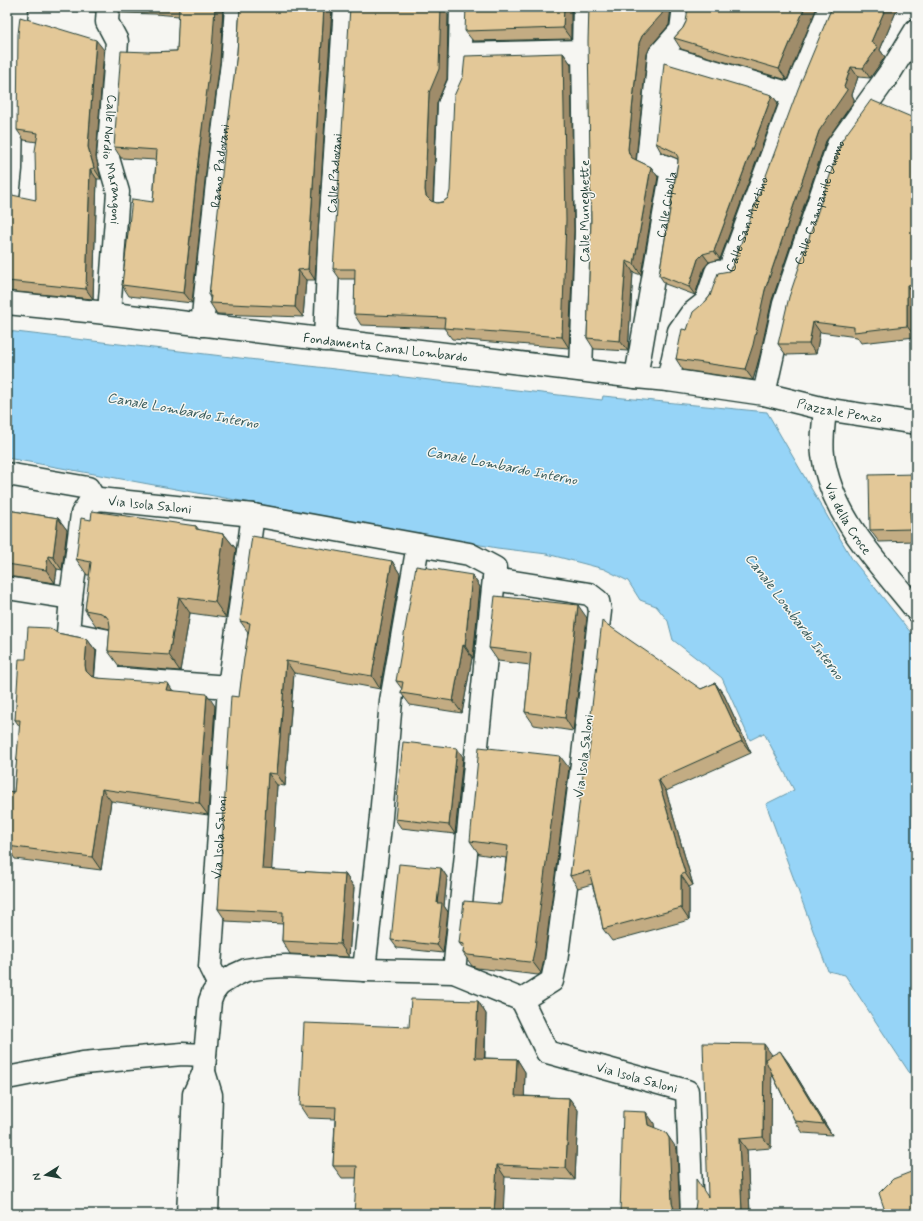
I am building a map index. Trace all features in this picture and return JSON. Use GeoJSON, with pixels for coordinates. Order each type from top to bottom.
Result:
{"type":"FeatureCollection","features":[{"type":"Feature","properties":{"kind":"street"},"geometry":{"type":"LineString","coordinates":[[7,207],[11,169],[13,44],[17,7]]}},
{"type":"Feature","properties":{"kind":"street","name":"Calle Nordio Marangoni"},"geometry":{"type":"LineString","coordinates":[[108,7],[107,22],[117,41],[108,158],[118,192],[109,314]]}},
{"type":"Feature","properties":{"kind":"street","name":"Ramo Padovani"},"geometry":{"type":"LineString","coordinates":[[202,325],[219,164],[232,63],[236,7]]}},
{"type":"Feature","properties":{"kind":"street","name":"Calle Padovani"},"geometry":{"type":"LineString","coordinates":[[325,340],[329,242],[345,7]]}},
{"type":"Feature","properties":{"kind":"street"},"geometry":{"type":"LineString","coordinates":[[445,201],[449,104],[458,82],[461,7]]}},
{"type":"Feature","properties":{"kind":"street","name":"Calle Muneghette"},"geometry":{"type":"LineString","coordinates":[[581,370],[586,231],[583,51],[584,7]]}},
{"type":"Feature","properties":{"kind":"street"},"geometry":{"type":"LineString","coordinates":[[684,7],[681,30],[658,55],[794,95]]}},
{"type":"Feature","properties":{"kind":"street","name":"Calle San Martino"},"geometry":{"type":"LineString","coordinates":[[668,380],[679,332],[690,314],[706,302],[716,272],[729,271],[794,95],[830,7]]}},
{"type":"Feature","properties":{"kind":"street","name":"Calle Campanile Duomo"},"geometry":{"type":"LineString","coordinates":[[764,394],[784,304],[838,145],[891,71],[916,30]]}},
{"type":"Feature","properties":{"kind":"street"},"geometry":{"type":"LineString","coordinates":[[460,54],[583,51]]}},
{"type":"Feature","properties":{"kind":"street","name":"Calle Cipolla"},"geometry":{"type":"LineString","coordinates":[[636,377],[672,169],[648,160],[658,55]]}},
{"type":"Feature","properties":{"kind":"street","name":"Fondamenta Canal Lombardo"},"geometry":{"type":"LineString","coordinates":[[7,303],[668,380],[764,394]]}},
{"type":"Feature","properties":{"kind":"street","name":"Piazzale Penzo"},"geometry":{"type":"LineString","coordinates":[[764,394],[825,409],[916,422]]}},
{"type":"Feature","properties":{"kind":"street","name":"Via della Croce"},"geometry":{"type":"LineString","coordinates":[[825,409],[823,454],[830,484],[839,506],[854,533],[916,610]]}},
{"type":"Feature","properties":{"kind":"street"},"geometry":{"type":"LineString","coordinates":[[7,474],[88,488],[95,500]]}},
{"type":"Feature","properties":{"kind":"street","name":"Via Isola Saloni"},"geometry":{"type":"LineString","coordinates":[[230,686],[106,678],[109,641],[68,633],[82,514],[89,503],[95,500],[113,500],[253,515],[469,554],[495,568],[494,579],[589,594],[598,601],[600,611],[556,962],[552,981],[522,1000],[547,1052],[687,1091],[692,1214]]}},
{"type":"Feature","properties":{"kind":"street","name":"Via Isola Saloni"},"geometry":{"type":"LineString","coordinates":[[219,985],[210,967],[230,686],[253,515]]}},
{"type":"Feature","properties":{"kind":"street"},"geometry":{"type":"LineString","coordinates":[[364,970],[382,817],[391,701],[418,545]]}},
{"type":"Feature","properties":{"kind":"street"},"geometry":{"type":"LineString","coordinates":[[454,972],[494,579]]}},
{"type":"Feature","properties":{"kind":"street"},"geometry":{"type":"LineString","coordinates":[[7,588],[71,598]]}},
{"type":"Feature","properties":{"kind":"street"},"geometry":{"type":"LineString","coordinates":[[188,1214],[194,1094],[204,1064],[210,1001],[213,993],[219,985],[246,970],[266,967],[286,966],[364,970],[454,972],[522,1000]]}},
{"type":"Feature","properties":{"kind":"street"},"geometry":{"type":"LineString","coordinates":[[7,1078],[83,1063],[182,1054],[204,1064]]}},
{"type":"Feature","properties":{"kind":"street"},"geometry":{"type":"LineString","coordinates":[[204,1064],[211,1095],[207,1214]]}},
{"type":"Feature","properties":{"kind":"water","name":"Canale Lombardo Interno"},"geometry":{"type":"Polygon","coordinates":[[[7,331],[602,400],[603,396],[767,412],[852,559],[916,639],[916,1073],[911,1075],[845,975],[828,971],[766,804],[794,790],[764,733],[750,740],[722,678],[673,640],[668,621],[656,606],[640,600],[628,581],[604,569],[547,554],[497,548],[7,458],[7,331]]]}},
{"type":"Feature","properties":{"kind":"building"},"geometry":{"type":"Polygon","coordinates":[[[179,7],[215,7],[212,51],[199,152],[184,293],[122,285],[132,199],[153,202],[157,150],[114,147],[121,51],[177,51],[179,7]]]}},
{"type":"Feature","properties":{"kind":"building"},"geometry":{"type":"Polygon","coordinates":[[[240,7],[324,7],[308,269],[298,270],[295,307],[210,303],[211,296],[209,296],[224,155],[237,53],[240,7]]]}},
{"type":"Feature","properties":{"kind":"building"},"geometry":{"type":"Polygon","coordinates":[[[350,7],[441,7],[439,69],[429,93],[425,190],[426,196],[431,201],[437,203],[443,202],[448,198],[450,191],[454,96],[463,76],[465,56],[563,53],[566,220],[562,337],[444,328],[445,318],[354,314],[355,269],[333,269],[350,7]]]}},
{"type":"Feature","properties":{"kind":"building"},"geometry":{"type":"Polygon","coordinates":[[[466,7],[564,7],[563,28],[465,31],[466,7]]]}},
{"type":"Feature","properties":{"kind":"building"},"geometry":{"type":"Polygon","coordinates":[[[589,7],[663,7],[662,14],[642,36],[639,43],[628,149],[632,158],[651,167],[634,264],[626,261],[620,341],[587,338],[591,220],[588,41],[589,7]]]}},
{"type":"Feature","properties":{"kind":"building"},"geometry":{"type":"Polygon","coordinates":[[[688,7],[805,7],[779,69],[674,38],[686,22],[688,7]]]}},
{"type":"Feature","properties":{"kind":"building"},"geometry":{"type":"Polygon","coordinates":[[[832,7],[886,7],[871,42],[878,47],[863,68],[851,67],[844,87],[847,90],[819,131],[765,290],[753,345],[745,369],[676,359],[682,329],[687,330],[693,312],[710,296],[718,273],[729,271],[733,265],[798,89],[832,7]]]}},
{"type":"Feature","properties":{"kind":"building"},"geometry":{"type":"Polygon","coordinates":[[[20,17],[96,40],[88,147],[94,168],[90,169],[86,289],[7,281],[7,206],[10,204],[12,195],[36,200],[35,151],[38,133],[17,130],[18,34],[20,17]]]}},
{"type":"Feature","properties":{"kind":"building"},"geometry":{"type":"Polygon","coordinates":[[[664,63],[772,95],[714,251],[703,254],[698,259],[689,287],[659,275],[678,162],[678,157],[675,152],[656,143],[664,63]]]}},
{"type":"Feature","properties":{"kind":"building"},"geometry":{"type":"Polygon","coordinates":[[[871,100],[916,119],[916,284],[907,285],[907,326],[854,332],[854,327],[813,322],[809,344],[778,344],[789,297],[842,140],[871,100]]]}},
{"type":"Feature","properties":{"kind":"building"},"geometry":{"type":"Polygon","coordinates":[[[916,474],[916,511],[910,511],[911,529],[870,530],[869,475],[916,474]]]}},
{"type":"Feature","properties":{"kind":"building"},"geometry":{"type":"Polygon","coordinates":[[[7,510],[58,518],[53,557],[48,556],[46,570],[7,564],[7,510]]]}},
{"type":"Feature","properties":{"kind":"building"},"geometry":{"type":"Polygon","coordinates":[[[92,511],[196,526],[196,529],[224,534],[215,602],[179,597],[169,655],[108,651],[109,620],[101,613],[85,610],[91,562],[76,559],[81,518],[91,520],[92,511]]]}},
{"type":"Feature","properties":{"kind":"building"},"geometry":{"type":"Polygon","coordinates":[[[252,536],[392,561],[372,676],[286,661],[277,774],[268,773],[262,869],[345,874],[340,944],[282,941],[283,912],[218,909],[231,696],[239,697],[250,623],[240,621],[252,536]]]}},
{"type":"Feature","properties":{"kind":"building"},"geometry":{"type":"Polygon","coordinates":[[[416,566],[472,575],[465,646],[463,645],[453,701],[401,693],[403,682],[396,681],[416,566]]]}},
{"type":"Feature","properties":{"kind":"building"},"geometry":{"type":"Polygon","coordinates":[[[495,596],[578,605],[565,718],[525,712],[531,653],[489,648],[495,596]]]}},
{"type":"Feature","properties":{"kind":"building"},"geometry":{"type":"Polygon","coordinates":[[[602,621],[701,689],[715,683],[742,741],[658,779],[685,873],[681,875],[681,908],[603,929],[589,871],[570,876],[585,759],[588,759],[593,723],[590,723],[602,621]]]}},
{"type":"Feature","properties":{"kind":"building"},"geometry":{"type":"Polygon","coordinates":[[[28,627],[50,628],[57,633],[87,639],[85,665],[86,671],[91,676],[97,678],[168,683],[166,690],[207,694],[199,803],[102,789],[92,857],[7,846],[9,832],[7,832],[7,791],[14,792],[20,720],[15,720],[19,659],[26,659],[28,627]]]}},
{"type":"Feature","properties":{"kind":"building"},"geometry":{"type":"Polygon","coordinates":[[[403,742],[457,748],[449,825],[395,819],[403,742]]]}},
{"type":"Feature","properties":{"kind":"building"},"geometry":{"type":"Polygon","coordinates":[[[479,747],[560,756],[535,947],[532,961],[529,962],[468,955],[463,953],[464,944],[459,943],[464,901],[501,904],[508,846],[470,841],[479,747]]]}},
{"type":"Feature","properties":{"kind":"building"},"geometry":{"type":"Polygon","coordinates":[[[399,864],[441,868],[437,903],[442,903],[437,945],[391,940],[399,864]]]}},
{"type":"Feature","properties":{"kind":"building"},"geometry":{"type":"Polygon","coordinates":[[[411,999],[478,1001],[475,1058],[517,1059],[515,1096],[569,1098],[566,1168],[497,1165],[494,1214],[354,1214],[357,1166],[333,1166],[336,1107],[300,1106],[304,1023],[409,1027],[411,999]]]}},
{"type":"Feature","properties":{"kind":"building"},"geometry":{"type":"Polygon","coordinates":[[[703,1043],[764,1044],[763,1137],[739,1139],[742,1214],[688,1214],[695,1209],[696,1179],[708,1197],[703,1043]]]}},
{"type":"Feature","properties":{"kind":"building"},"geometry":{"type":"Polygon","coordinates":[[[780,1051],[824,1124],[795,1121],[765,1059],[780,1051]]]}},
{"type":"Feature","properties":{"kind":"building"},"geometry":{"type":"Polygon","coordinates":[[[623,1111],[646,1112],[648,1125],[663,1131],[669,1138],[672,1203],[674,1210],[680,1214],[620,1214],[623,1111]]]}},
{"type":"Feature","properties":{"kind":"building"},"geometry":{"type":"Polygon","coordinates":[[[916,1170],[916,1214],[886,1214],[879,1193],[893,1179],[916,1170]]]}}]}
